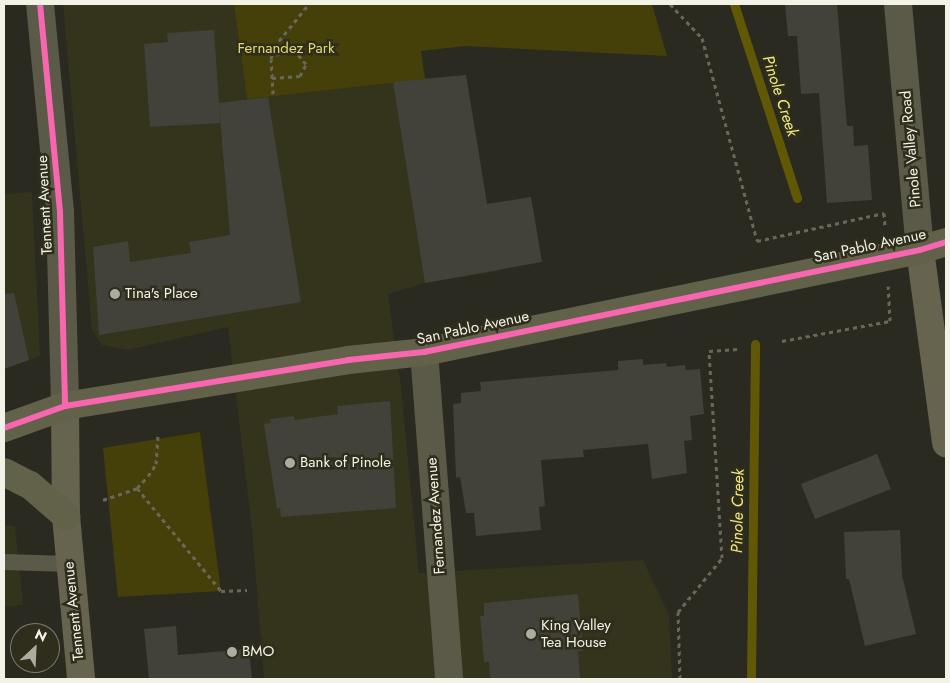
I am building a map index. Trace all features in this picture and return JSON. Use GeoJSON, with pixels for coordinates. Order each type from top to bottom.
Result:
{"type":"FeatureCollection","features":[{"type":"Feature","properties":{"kind":"main road","name":"San Pablo Avenue"},"geometry":{"type":"LineString","coordinates":[[4,428],[66,406],[348,360],[424,352],[920,250],[946,242]]}},
{"type":"Feature","properties":{"kind":"main road","name":"Pinole Valley Road"},"geometry":{"type":"LineString","coordinates":[[920,250],[946,442]]}},
{"type":"Feature","properties":{"kind":"main road","name":"Tennent Avenue"},"geometry":{"type":"LineString","coordinates":[[66,406],[66,516],[81,679]]}},
{"type":"Feature","properties":{"kind":"main road"},"geometry":{"type":"LineString","coordinates":[[4,472],[30,485],[66,516]]}},
{"type":"Feature","properties":{"kind":"street","name":"Tennent Avenue"},"geometry":{"type":"LineString","coordinates":[[40,4],[60,212],[66,406]]}},
{"type":"Feature","properties":{"kind":"street","name":"Pinole Valley Road"},"geometry":{"type":"LineString","coordinates":[[898,4],[920,250]]}},
{"type":"Feature","properties":{"kind":"street","name":"Fernandez Avenue"},"geometry":{"type":"LineString","coordinates":[[424,352],[449,679]]}},
{"type":"Feature","properties":{"kind":"lane"},"geometry":{"type":"LineString","coordinates":[[4,562],[70,564]]}},
{"type":"Feature","properties":{"kind":"path"},"geometry":{"type":"LineString","coordinates":[[273,94],[272,55],[274,47],[309,4]]}},
{"type":"Feature","properties":{"kind":"path"},"geometry":{"type":"LineString","coordinates":[[670,4],[702,38],[757,241],[884,213],[890,321],[774,342]]}},
{"type":"Feature","properties":{"kind":"path"},"geometry":{"type":"LineString","coordinates":[[272,55],[296,52],[306,64],[300,76],[272,78]]}},
{"type":"Feature","properties":{"kind":"path"},"geometry":{"type":"LineString","coordinates":[[680,679],[678,612],[722,558],[709,352],[749,347]]}},
{"type":"Feature","properties":{"kind":"path"},"geometry":{"type":"LineString","coordinates":[[103,500],[138,488],[156,464],[158,433]]}},
{"type":"Feature","properties":{"kind":"path"},"geometry":{"type":"LineString","coordinates":[[138,488],[221,591],[247,590]]}},
{"type":"Feature","properties":{"kind":"shaded area"},"geometry":{"type":"Polygon","coordinates":[[[63,4],[234,4],[247,99],[267,91],[466,75],[498,271],[425,283],[388,294],[401,387],[419,573],[643,560],[669,615],[672,679],[264,679],[252,530],[228,327],[128,350],[102,345],[92,330],[63,4]]]}},
{"type":"Feature","properties":{"kind":"shaded area"},"geometry":{"type":"Polygon","coordinates":[[[32,192],[40,356],[4,369],[4,194],[32,192]]]}},
{"type":"Feature","properties":{"kind":"shaded area"},"geometry":{"type":"Polygon","coordinates":[[[4,524],[15,527],[23,605],[4,607],[4,524]]]}},
{"type":"Feature","properties":{"kind":"green space","name":"Fernandez Park"},"geometry":{"type":"Polygon","coordinates":[[[234,4],[652,4],[667,56],[465,46],[421,51],[425,79],[247,99],[234,4]]]}},
{"type":"Feature","properties":{"kind":"green space"},"geometry":{"type":"Polygon","coordinates":[[[200,432],[221,591],[118,597],[103,448],[200,432]]]}},
{"type":"Feature","properties":{"kind":"building"},"geometry":{"type":"Polygon","coordinates":[[[785,4],[837,4],[847,126],[853,126],[854,146],[868,145],[872,200],[827,203],[819,93],[801,94],[797,36],[788,36],[785,4]]]}},
{"type":"Feature","properties":{"kind":"building"},"geometry":{"type":"Polygon","coordinates":[[[214,30],[219,103],[268,97],[301,302],[99,335],[93,247],[128,241],[130,262],[191,253],[189,242],[230,235],[219,105],[220,123],[150,127],[144,44],[168,42],[167,33],[214,30]]]}},
{"type":"Feature","properties":{"kind":"building"},"geometry":{"type":"Polygon","coordinates":[[[466,75],[487,204],[531,197],[542,262],[425,283],[393,82],[466,75]]]}},
{"type":"Feature","properties":{"kind":"building"},"geometry":{"type":"Polygon","coordinates":[[[14,293],[29,360],[4,369],[4,294],[14,293]]]}},
{"type":"Feature","properties":{"kind":"building"},"geometry":{"type":"Polygon","coordinates":[[[643,359],[643,365],[666,363],[667,367],[685,365],[686,370],[700,369],[704,414],[690,416],[692,440],[684,441],[687,473],[652,479],[648,444],[583,450],[584,457],[541,460],[545,506],[539,507],[541,530],[476,536],[474,513],[466,513],[460,477],[456,478],[453,404],[461,403],[461,393],[481,391],[480,382],[618,370],[618,361],[643,359]]]}},
{"type":"Feature","properties":{"kind":"building"},"geometry":{"type":"Polygon","coordinates":[[[390,401],[396,508],[281,517],[280,508],[277,509],[264,424],[271,423],[270,419],[294,416],[295,420],[338,414],[337,406],[390,401]]]}},
{"type":"Feature","properties":{"kind":"building"},"geometry":{"type":"Polygon","coordinates":[[[877,454],[891,489],[815,519],[801,484],[877,454]]]}},
{"type":"Feature","properties":{"kind":"building"},"geometry":{"type":"Polygon","coordinates":[[[900,530],[902,575],[916,634],[865,646],[849,579],[846,579],[844,532],[900,530]]]}},
{"type":"Feature","properties":{"kind":"building","name":"King Valley Tea House"},"geometry":{"type":"Polygon","coordinates":[[[578,594],[583,651],[578,651],[580,679],[490,679],[489,662],[484,662],[480,616],[484,616],[484,603],[578,594]]]}},
{"type":"Feature","properties":{"kind":"building","name":"BMO"},"geometry":{"type":"Polygon","coordinates":[[[176,626],[178,655],[249,649],[252,679],[149,679],[144,629],[176,626]]]}},
{"type":"Feature","properties":{"kind":"waterway","name":"Pinole Creek"},"geometry":{"type":"LineString","coordinates":[[734,4],[797,198]]}},
{"type":"Feature","properties":{"kind":"waterway","name":"Pinole Creek"},"geometry":{"type":"LineString","coordinates":[[751,679],[755,344]]}},
{"type":"Feature","properties":{"kind":"cycle path"},"geometry":{"type":"LineString","coordinates":[[40,4],[60,212],[65,406]]}},
{"type":"Feature","properties":{"kind":"cycle path"},"geometry":{"type":"LineString","coordinates":[[4,428],[65,406],[348,360],[424,352],[920,250],[946,242]]}},
{"type":"Feature","properties":{"kind":"place","name":"Tina's Place"},"geometry":{"type":"Point","coordinates":[115,294]}},
{"type":"Feature","properties":{"kind":"place","name":"Bank of Pinole"},"geometry":{"type":"Point","coordinates":[290,463]}},
{"type":"Feature","properties":{"kind":"place","name":"King Valley Tea House"},"geometry":{"type":"Point","coordinates":[531,634]}},
{"type":"Feature","properties":{"kind":"place","name":"BMO"},"geometry":{"type":"Point","coordinates":[232,652]}}]}
